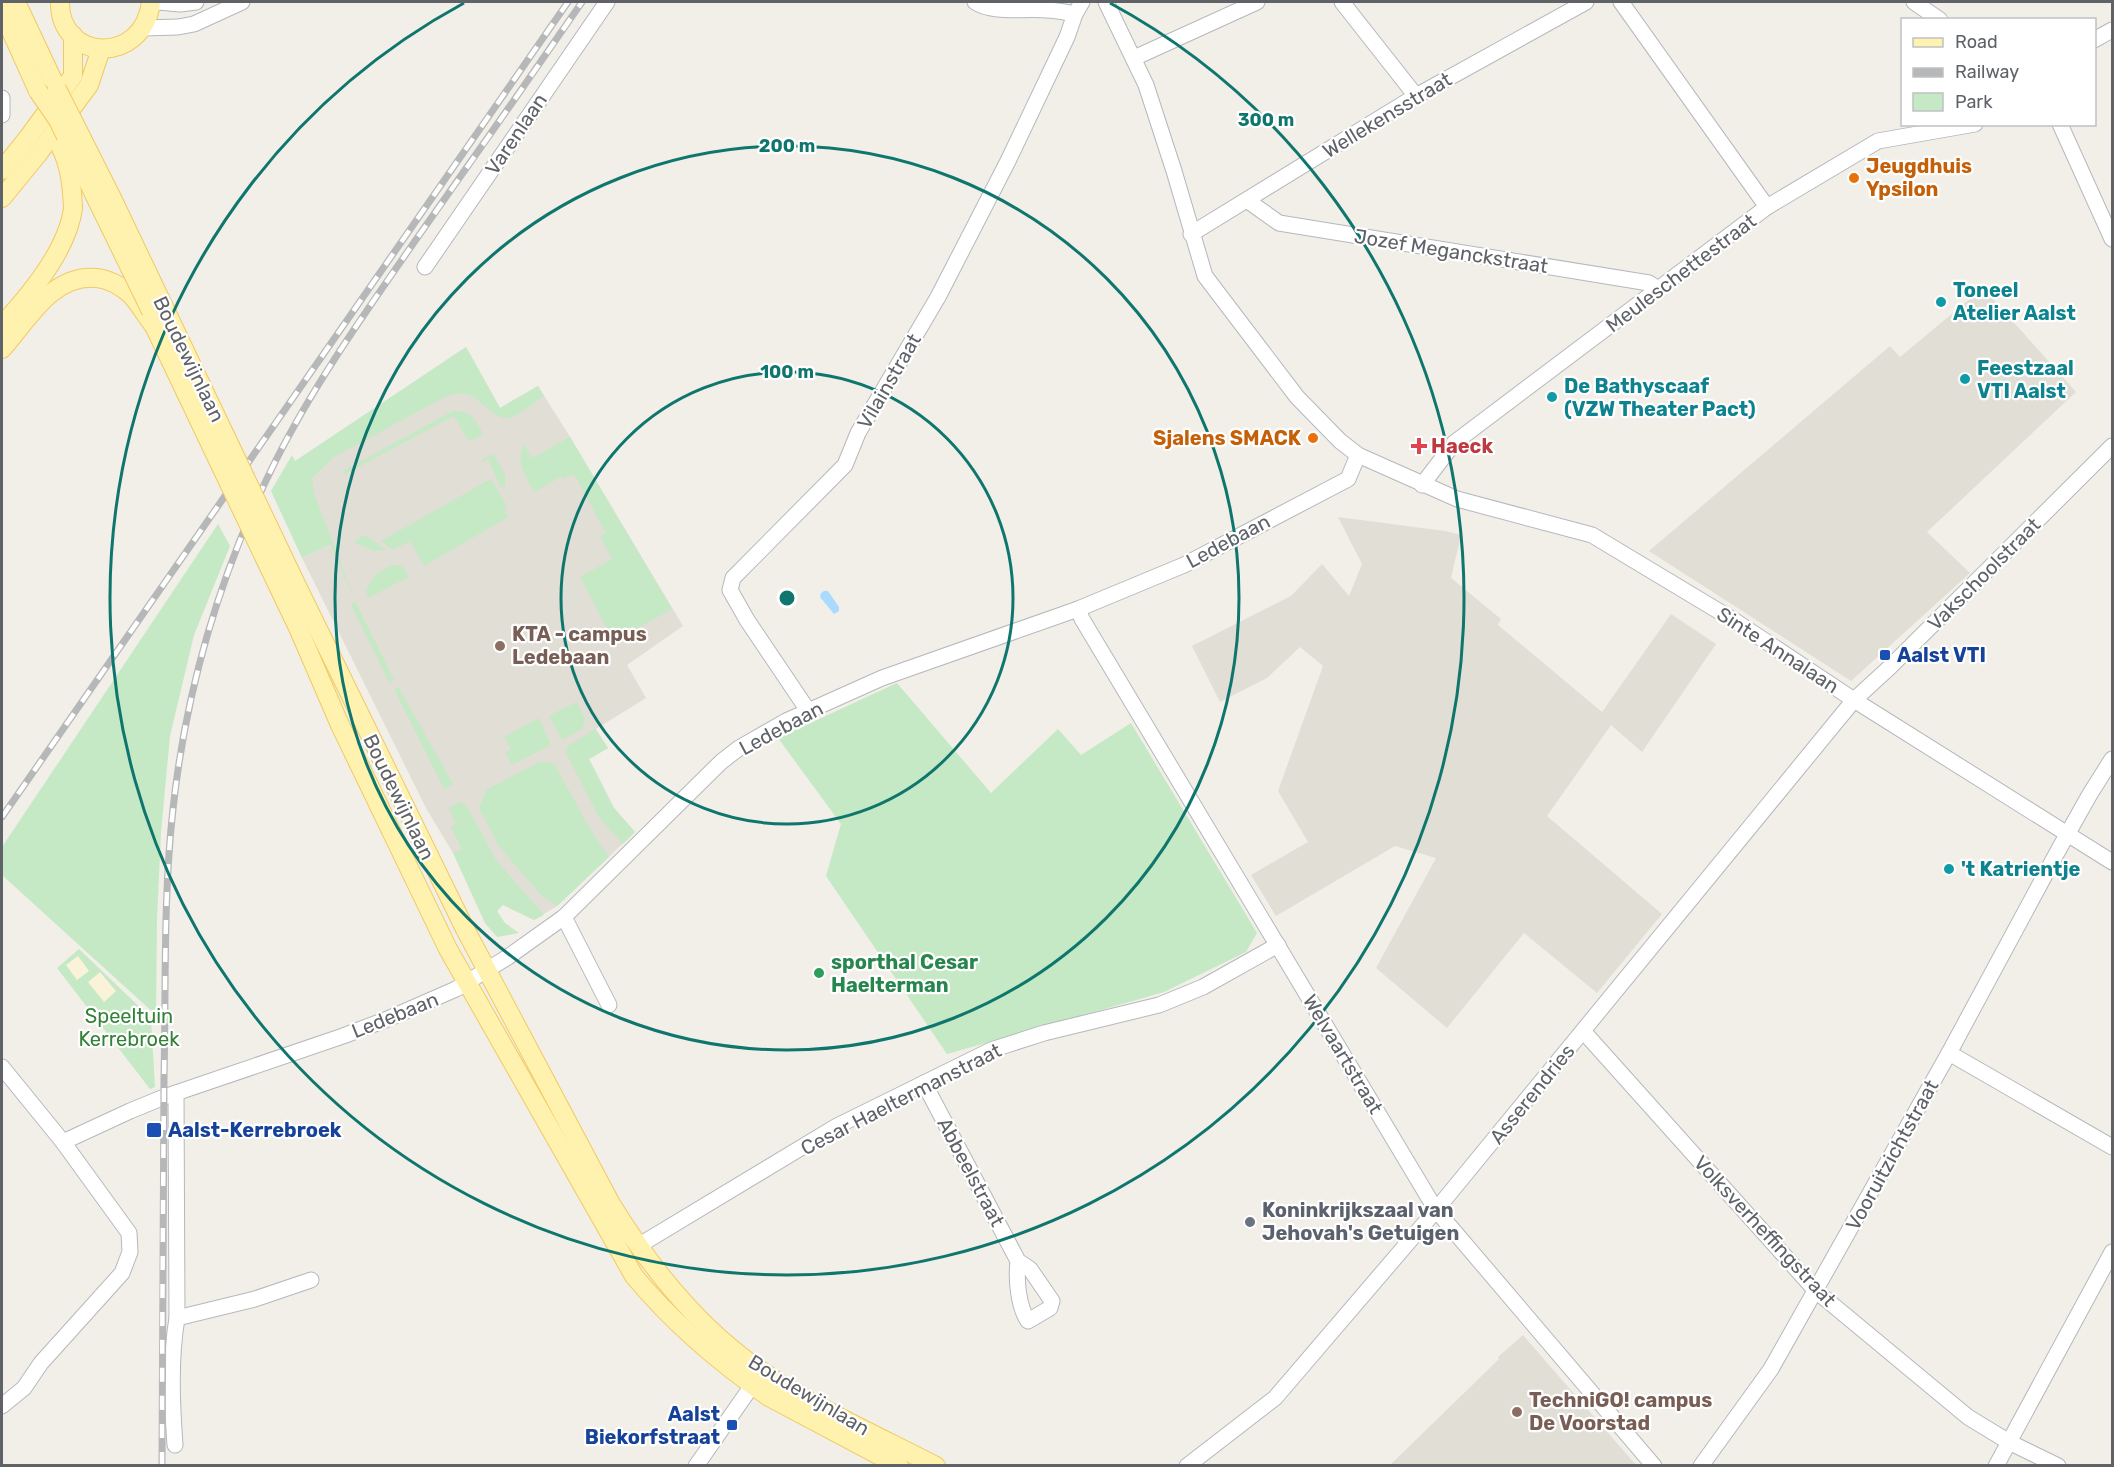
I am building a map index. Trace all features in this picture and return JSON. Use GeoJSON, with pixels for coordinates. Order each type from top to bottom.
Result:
{"type":"FeatureCollection","features":[{"type":"Feature","properties":{"kind":"main road","name":"Boudewijnlaan"},"geometry":{"type":"LineString","coordinates":[[15,2],[384,766],[465,929],[611,1204],[638,1246],[685,1303],[722,1339],[757,1379],[769,1397],[899,1466]]}},
{"type":"Feature","properties":{"kind":"main road"},"geometry":{"type":"LineString","coordinates":[[60,2],[61,17],[65,26],[73,35],[90,46],[101,49],[126,44],[143,28],[149,15],[151,2]]}},
{"type":"Feature","properties":{"kind":"main road","name":"Boudewijnlaan"},"geometry":{"type":"LineString","coordinates":[[2,11],[66,159],[72,182],[71,218],[51,265],[2,325]]}},
{"type":"Feature","properties":{"kind":"main road"},"geometry":{"type":"LineString","coordinates":[[2,170],[73,76],[73,35]]}},
{"type":"Feature","properties":{"kind":"main road"},"geometry":{"type":"LineString","coordinates":[[2,198],[89,85],[101,49]]}},
{"type":"Feature","properties":{"kind":"main road","name":"Boudewijnlaan"},"geometry":{"type":"LineString","coordinates":[[38,91],[58,120],[88,179],[151,311],[154,326]]}},
{"type":"Feature","properties":{"kind":"main road","name":"Boudewijnlaan"},"geometry":{"type":"LineString","coordinates":[[2,349],[52,291],[66,282],[83,277],[101,278],[117,284],[132,297],[154,326],[299,630],[389,829],[444,940],[634,1276],[673,1319],[757,1379],[816,1403],[936,1466]]}},
{"type":"Feature","properties":{"kind":"street"},"geometry":{"type":"LineString","coordinates":[[158,2],[180,4],[196,2]]}},
{"type":"Feature","properties":{"kind":"street"},"geometry":{"type":"LineString","coordinates":[[143,28],[194,24],[242,2]]}},
{"type":"Feature","properties":{"kind":"street","name":"Varenlaan"},"geometry":{"type":"LineString","coordinates":[[425,267],[607,2]]}},
{"type":"Feature","properties":{"kind":"street"},"geometry":{"type":"LineString","coordinates":[[975,2],[995,8],[1048,10],[1078,8]]}},
{"type":"Feature","properties":{"kind":"street","name":"Sinte Annalaan"},"geometry":{"type":"LineString","coordinates":[[1106,2],[1134,58],[1156,115],[1205,276],[1297,397],[1340,441],[1358,455],[1457,499],[1592,535],[1735,621],[1854,700],[2112,862]]}},
{"type":"Feature","properties":{"kind":"street"},"geometry":{"type":"LineString","coordinates":[[1134,58],[1257,2]]}},
{"type":"Feature","properties":{"kind":"street"},"geometry":{"type":"LineString","coordinates":[[1342,2],[1416,96]]}},
{"type":"Feature","properties":{"kind":"street","name":"Wellekensstraat"},"geometry":{"type":"LineString","coordinates":[[1191,234],[1416,96],[1586,2]]}},
{"type":"Feature","properties":{"kind":"street"},"geometry":{"type":"LineString","coordinates":[[1621,2],[1767,207]]}},
{"type":"Feature","properties":{"kind":"street"},"geometry":{"type":"LineString","coordinates":[[1914,2],[1937,18]]}},
{"type":"Feature","properties":{"kind":"street","name":"Vilainstraat"},"geometry":{"type":"LineString","coordinates":[[809,712],[747,620],[730,590],[733,578],[845,465],[858,433],[938,297],[1008,161],[1067,37],[1078,8]]}},
{"type":"Feature","properties":{"kind":"street"},"geometry":{"type":"LineString","coordinates":[[2096,39],[2112,30]]}},
{"type":"Feature","properties":{"kind":"street"},"geometry":{"type":"LineString","coordinates":[[2,98],[2,115]]}},
{"type":"Feature","properties":{"kind":"street","name":"Meuleschettestraat"},"geometry":{"type":"LineString","coordinates":[[1422,485],[1454,443],[1767,207],[1878,141],[1964,126]]}},
{"type":"Feature","properties":{"kind":"street"},"geometry":{"type":"LineString","coordinates":[[2061,126],[2112,239]]}},
{"type":"Feature","properties":{"kind":"street","name":"Jozef Meganckstraat"},"geometry":{"type":"LineString","coordinates":[[1248,201],[1279,223],[1649,283],[1658,289]]}},
{"type":"Feature","properties":{"kind":"street","name":"Vakschoolstraat"},"geometry":{"type":"LineString","coordinates":[[1854,700],[2112,446]]}},
{"type":"Feature","properties":{"kind":"street","name":"Ledebaan"},"geometry":{"type":"LineString","coordinates":[[63,1142],[176,1093],[385,1020],[453,991],[508,957],[564,917],[722,762],[739,748],[766,732],[882,678],[1078,609],[1184,565],[1348,479],[1358,455]]}},
{"type":"Feature","properties":{"kind":"street","name":"Welvaartstraat"},"geometry":{"type":"LineString","coordinates":[[1078,609],[1436,1210],[1654,1466]]}},
{"type":"Feature","properties":{"kind":"street","name":"Asserendries"},"geometry":{"type":"LineString","coordinates":[[1187,1466],[1275,1398],[1436,1210],[1854,700]]}},
{"type":"Feature","properties":{"kind":"street","name":"Vooruitzichtstraat"},"geometry":{"type":"LineString","coordinates":[[1701,1466],[1771,1369],[2090,794],[2112,759]]}},
{"type":"Feature","properties":{"kind":"street"},"geometry":{"type":"LineString","coordinates":[[564,917],[609,1005]]}},
{"type":"Feature","properties":{"kind":"street","name":"Cesar Haeltermanstraat"},"geometry":{"type":"LineString","coordinates":[[638,1246],[837,1126],[991,1050],[1044,1033],[1167,1002],[1203,987],[1278,945]]}},
{"type":"Feature","properties":{"kind":"street","name":"Volksverheffingstraat"},"geometry":{"type":"LineString","coordinates":[[1583,1031],[1816,1291],[1968,1417],[2009,1442],[2058,1466]]}},
{"type":"Feature","properties":{"kind":"street"},"geometry":{"type":"LineString","coordinates":[[1948,1053],[2112,1147]]}},
{"type":"Feature","properties":{"kind":"street"},"geometry":{"type":"LineString","coordinates":[[2,1067],[63,1142],[129,1233],[130,1251],[122,1273],[41,1363],[24,1388],[2,1406]]}},
{"type":"Feature","properties":{"kind":"street","name":"Abbeelstraat"},"geometry":{"type":"LineString","coordinates":[[924,1083],[1018,1262]]}},
{"type":"Feature","properties":{"kind":"street"},"geometry":{"type":"LineString","coordinates":[[175,1445],[173,1414],[174,1333],[177,1318],[176,1093]]}},
{"type":"Feature","properties":{"kind":"street"},"geometry":{"type":"LineString","coordinates":[[1996,1466],[2112,1252]]}},
{"type":"Feature","properties":{"kind":"street"},"geometry":{"type":"LineString","coordinates":[[177,1318],[255,1299],[311,1280]]}},
{"type":"Feature","properties":{"kind":"street"},"geometry":{"type":"LineString","coordinates":[[696,1466],[757,1379]]}},
{"type":"Feature","properties":{"kind":"shaded area"},"geometry":{"type":"Polygon","coordinates":[[[1983,288],[2076,392],[1927,532],[1970,573],[1851,681],[1649,551],[1890,346],[1900,357],[1983,288]]]}},
{"type":"Feature","properties":{"kind":"shaded area","name":"KTA - campus Ledebaan"},"geometry":{"type":"Polygon","coordinates":[[[466,347],[500,408],[538,386],[683,626],[627,665],[646,698],[596,729],[608,748],[589,759],[614,808],[635,832],[557,906],[534,920],[463,849],[453,853],[427,810],[302,558],[329,544],[295,462],[466,347]]]}},
{"type":"Feature","properties":{"kind":"shaded area"},"geometry":{"type":"Polygon","coordinates":[[[1338,517],[1461,535],[1451,578],[1501,619],[1498,625],[1602,712],[1671,614],[1716,644],[1642,752],[1611,725],[1547,816],[1662,914],[1597,993],[1524,933],[1447,1028],[1376,968],[1436,858],[1395,846],[1276,916],[1251,875],[1308,842],[1278,791],[1323,666],[1300,647],[1267,678],[1220,702],[1192,646],[1291,596],[1322,564],[1349,596],[1362,564],[1338,517]]]}},
{"type":"Feature","properties":{"kind":"shaded area","name":"TechniGO! campus De Voorstad"},"geometry":{"type":"Polygon","coordinates":[[[1523,1335],[1636,1465],[1390,1465],[1499,1359],[1498,1357],[1523,1335]]]}},
{"type":"Feature","properties":{"kind":"green space"},"geometry":{"type":"Polygon","coordinates":[[[466,347],[500,408],[538,386],[544,396],[520,413],[506,418],[494,413],[473,396],[467,394],[443,398],[334,457],[312,478],[314,493],[355,601],[330,544],[302,558],[271,491],[292,455],[295,461],[466,347]]]}},
{"type":"Feature","properties":{"kind":"green space"},"geometry":{"type":"Polygon","coordinates":[[[453,411],[469,414],[483,434],[471,441],[467,439],[454,416],[345,474],[343,471],[453,411]]]}},
{"type":"Feature","properties":{"kind":"green space"},"geometry":{"type":"Polygon","coordinates":[[[570,437],[672,609],[614,641],[580,577],[612,559],[600,536],[606,533],[574,474],[564,479],[562,476],[534,492],[521,462],[525,444],[532,458],[570,437]]]}},
{"type":"Feature","properties":{"kind":"green space"},"geometry":{"type":"Polygon","coordinates":[[[494,454],[505,475],[505,486],[501,488],[488,459],[483,462],[482,460],[494,454]]]}},
{"type":"Feature","properties":{"kind":"green space"},"geometry":{"type":"Polygon","coordinates":[[[491,479],[507,506],[504,508],[508,517],[424,566],[410,541],[393,550],[381,541],[491,479]]]}},
{"type":"Feature","properties":{"kind":"green space"},"geometry":{"type":"Polygon","coordinates":[[[218,524],[230,546],[194,635],[170,736],[161,832],[156,1015],[2,875],[2,847],[218,524]]]}},
{"type":"Feature","properties":{"kind":"green space"},"geometry":{"type":"Polygon","coordinates":[[[365,535],[386,550],[374,551],[353,542],[365,535]]]}},
{"type":"Feature","properties":{"kind":"green space"},"geometry":{"type":"Polygon","coordinates":[[[392,565],[402,565],[409,577],[368,598],[366,590],[374,576],[392,565]]]}},
{"type":"Feature","properties":{"kind":"green space"},"geometry":{"type":"Polygon","coordinates":[[[355,601],[394,680],[389,682],[351,605],[355,601]]]}},
{"type":"Feature","properties":{"kind":"green space"},"geometry":{"type":"Polygon","coordinates":[[[897,683],[991,793],[1058,729],[1081,755],[1131,723],[1257,933],[1246,952],[1164,992],[947,1054],[826,876],[841,824],[778,738],[897,683]]]}},
{"type":"Feature","properties":{"kind":"green space"},"geometry":{"type":"Polygon","coordinates":[[[399,688],[453,784],[447,788],[443,787],[394,689],[399,688]]]}},
{"type":"Feature","properties":{"kind":"green space"},"geometry":{"type":"Polygon","coordinates":[[[577,702],[585,719],[582,729],[562,740],[549,716],[577,702]]]}},
{"type":"Feature","properties":{"kind":"green space"},"geometry":{"type":"Polygon","coordinates":[[[539,718],[551,745],[512,765],[505,752],[511,749],[504,737],[539,718]]]}},
{"type":"Feature","properties":{"kind":"green space"},"geometry":{"type":"Polygon","coordinates":[[[595,729],[608,748],[589,759],[614,808],[635,832],[623,844],[599,817],[566,753],[567,747],[595,729]]]}},
{"type":"Feature","properties":{"kind":"green space"},"geometry":{"type":"Polygon","coordinates":[[[540,762],[555,765],[590,829],[609,857],[557,906],[541,895],[498,845],[479,808],[486,790],[540,762]]]}},
{"type":"Feature","properties":{"kind":"green space"},"geometry":{"type":"Polygon","coordinates":[[[460,802],[466,805],[496,860],[544,915],[534,920],[503,905],[497,911],[505,923],[519,933],[497,937],[485,923],[453,853],[462,849],[451,827],[456,824],[449,808],[460,802]]]}},
{"type":"Feature","properties":{"kind":"green space","name":"Speeltuin Kerrebroek"},"geometry":{"type":"Polygon","coordinates":[[[79,949],[151,1018],[155,1087],[150,1089],[57,968],[79,949]]]}},
{"type":"Feature","properties":{"kind":"sand"},"geometry":{"type":"Polygon","coordinates":[[[78,956],[89,971],[77,980],[66,965],[78,956]]]}},
{"type":"Feature","properties":{"kind":"sand"},"geometry":{"type":"Polygon","coordinates":[[[100,972],[116,991],[104,1002],[88,982],[100,972]]]}},
{"type":"Feature","properties":{"kind":"water"},"geometry":{"type":"Polygon","coordinates":[[[824,591],[828,591],[839,607],[839,611],[834,614],[820,597],[824,591]]]}},
{"type":"Feature","properties":{"kind":"railway"},"geometry":{"type":"LineString","coordinates":[[2,817],[568,2]]}},
{"type":"Feature","properties":{"kind":"railway"},"geometry":{"type":"LineString","coordinates":[[162,1466],[164,1078],[168,876],[179,764],[187,719],[209,631],[222,588],[256,503],[306,405],[341,349],[582,2]]}},
{"type":"Feature","properties":{"kind":"place","name":"Jeugdhuis Ypsilon"},"geometry":{"type":"Point","coordinates":[1854,178]}},
{"type":"Feature","properties":{"kind":"place","name":"Toneel Atelier Aalst"},"geometry":{"type":"Point","coordinates":[1941,302]}},
{"type":"Feature","properties":{"kind":"place","name":"Feestzaal VTI Aalst"},"geometry":{"type":"Point","coordinates":[1965,379]}},
{"type":"Feature","properties":{"kind":"place","name":"De Bathyscaaf (VZW Theater Pact)"},"geometry":{"type":"Point","coordinates":[1552,397]}},
{"type":"Feature","properties":{"kind":"place","name":"Sjalens SMACK"},"geometry":{"type":"Point","coordinates":[1313,438]}},
{"type":"Feature","properties":{"kind":"place","name":"Haeck"},"geometry":{"type":"Point","coordinates":[1419,446]}},
{"type":"Feature","properties":{"kind":"place","name":"KTA - campus Ledebaan"},"geometry":{"type":"Point","coordinates":[500,646]}},
{"type":"Feature","properties":{"kind":"place","name":"Aalst VTI"},"geometry":{"type":"Point","coordinates":[1885,655]}},
{"type":"Feature","properties":{"kind":"place","name":"'t Katrientje"},"geometry":{"type":"Point","coordinates":[1949,869]}},
{"type":"Feature","properties":{"kind":"place","name":"sporthal Cesar Haelterman"},"geometry":{"type":"Point","coordinates":[819,973]}},
{"type":"Feature","properties":{"kind":"place","name":"Aalst-Kerrebroek"},"geometry":{"type":"Point","coordinates":[154,1130]}},
{"type":"Feature","properties":{"kind":"place","name":"Koninkrijkszaal van Jehovah's Getuigen"},"geometry":{"type":"Point","coordinates":[1250,1222]}},
{"type":"Feature","properties":{"kind":"place","name":"TechniGO! campus De Voorstad"},"geometry":{"type":"Point","coordinates":[1517,1412]}},
{"type":"Feature","properties":{"kind":"place","name":"Aalst Biekorfstraat"},"geometry":{"type":"Point","coordinates":[732,1425]}}]}
